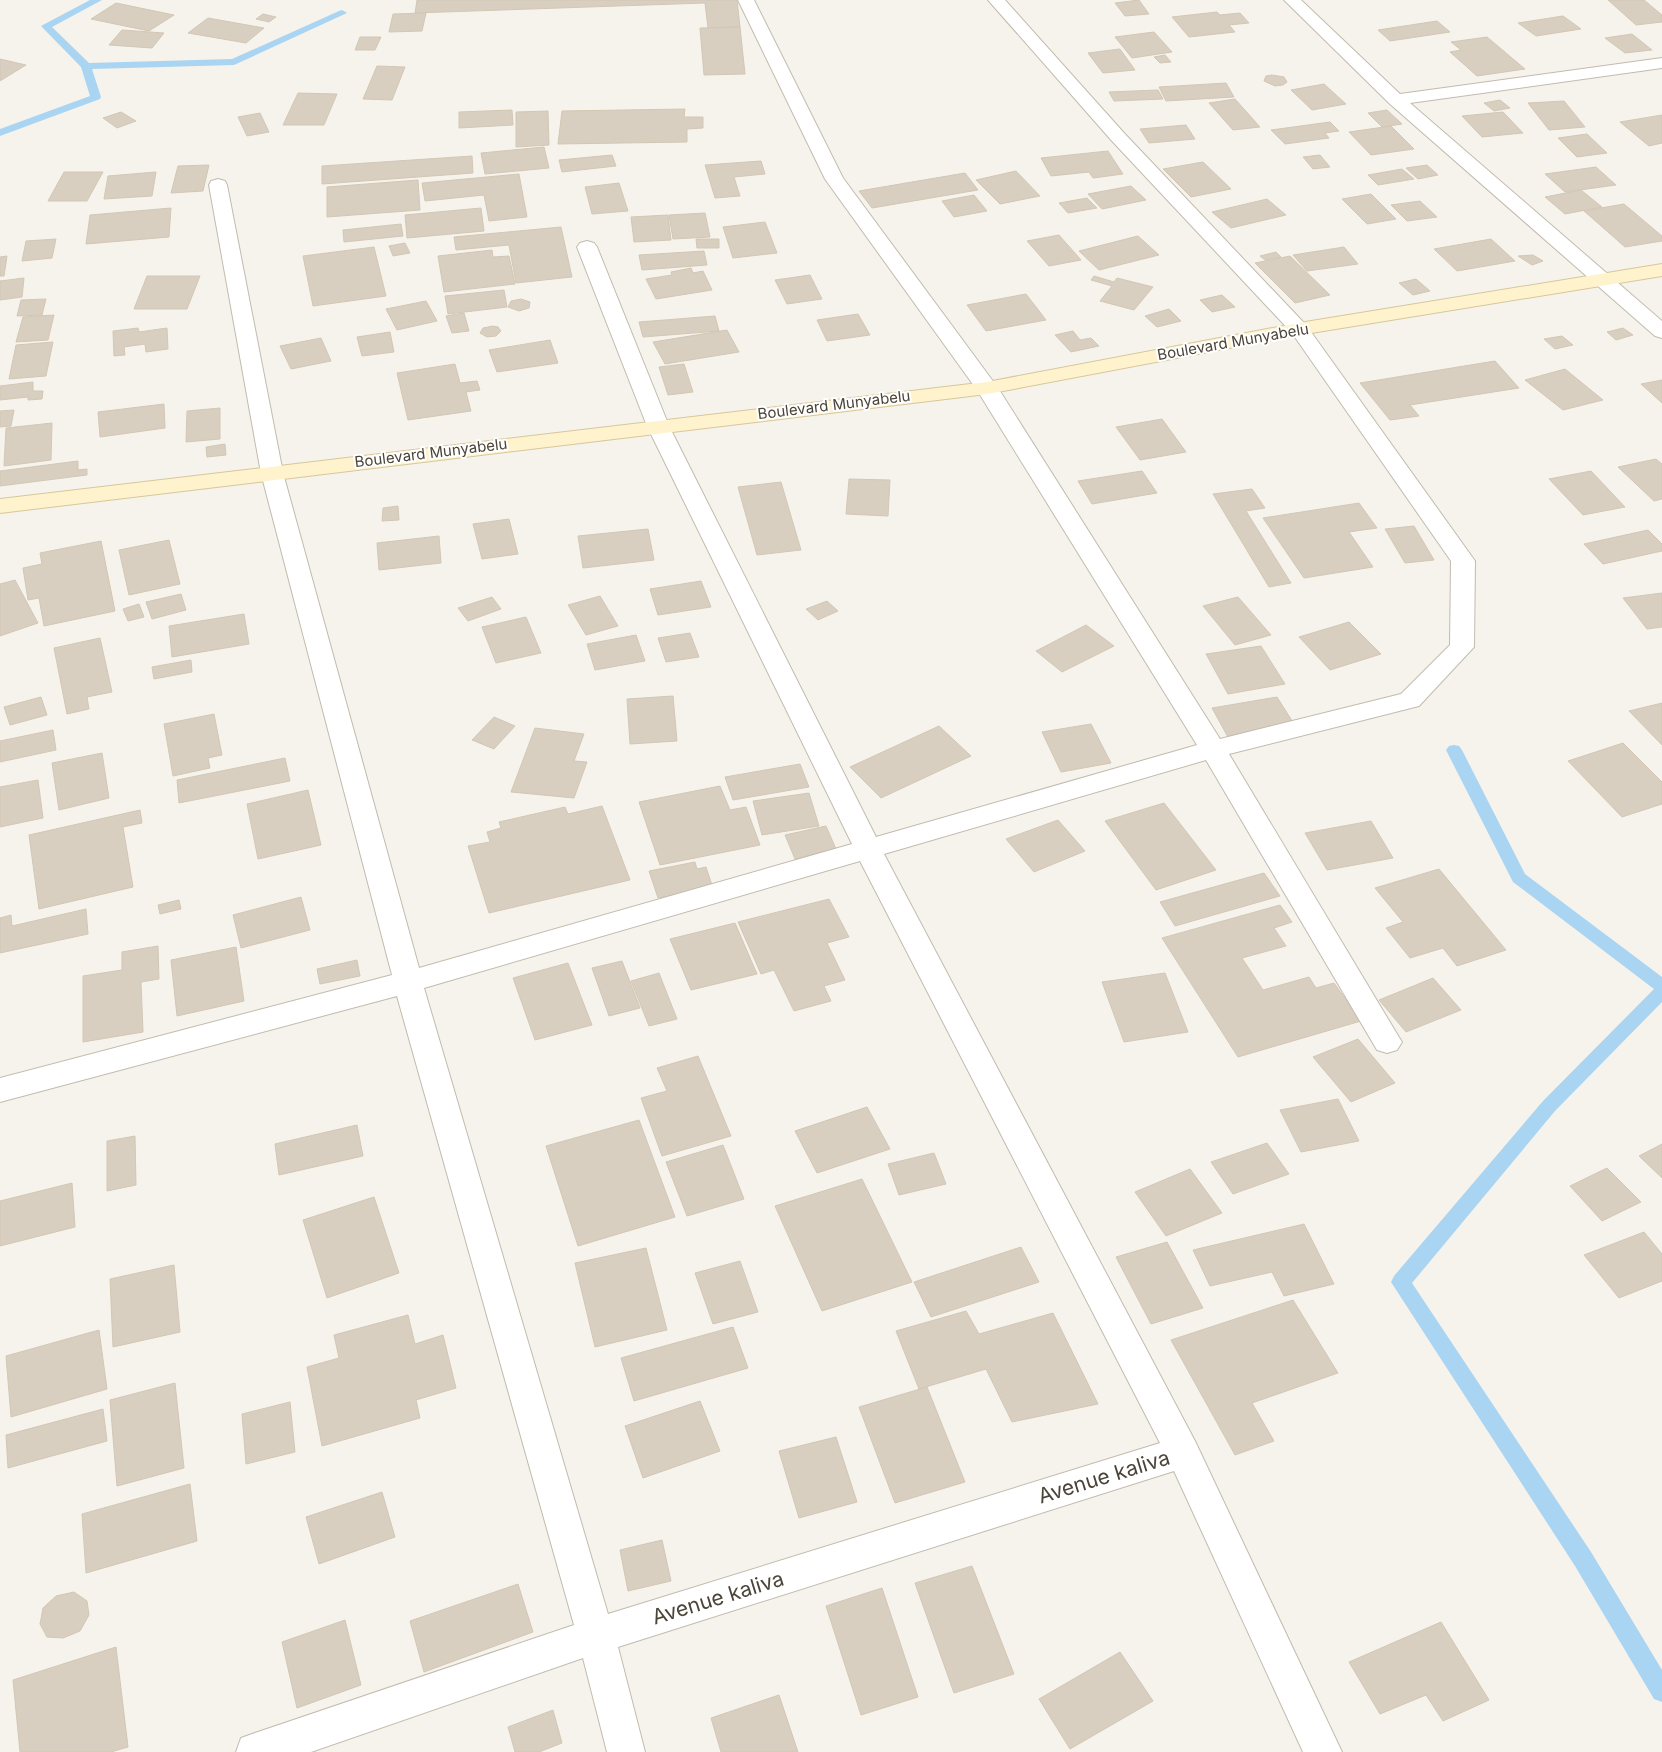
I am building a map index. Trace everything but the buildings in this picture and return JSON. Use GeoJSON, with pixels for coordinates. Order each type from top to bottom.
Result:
{"type":"FeatureCollection","features":[{"type":"Feature","properties":{"kind":"street"},"geometry":{"type":"LineString","coordinates":[[746,0],[834,179],[987,388],[1213,749],[1387,1042]]}},
{"type":"Feature","properties":{"kind":"street"},"geometry":{"type":"LineString","coordinates":[[0,1090],[408,982],[1213,749],[1410,700],[1462,647],[1463,561],[1299,329],[1118,137],[996,0]]}},
{"type":"Feature","properties":{"kind":"street"},"geometry":{"type":"LineString","coordinates":[[1292,0],[1396,100],[1662,332]]}},
{"type":"Feature","properties":{"kind":"street"},"geometry":{"type":"LineString","coordinates":[[1396,100],[1662,63]]}},
{"type":"Feature","properties":{"kind":"street"},"geometry":{"type":"LineString","coordinates":[[218,185],[272,473],[408,982],[596,1636],[626,1752]]}},
{"type":"Feature","properties":{"kind":"street"},"geometry":{"type":"LineString","coordinates":[[587,247],[658,426],[868,849],[1183,1452],[1323,1752]]}},
{"type":"Feature","properties":{"kind":"street","name":"Boulevard Munyabelu"},"geometry":{"type":"LineString","coordinates":[[0,506],[987,388],[1299,329],[1662,270]]}},
{"type":"Feature","properties":{"kind":"street","name":"Avenue kaliva"},"geometry":{"type":"LineString","coordinates":[[255,1752],[596,1636],[1183,1452]]}},
{"type":"Feature","properties":{"kind":"waterway"},"geometry":{"type":"LineString","coordinates":[[86,66],[46,26],[97,0]]}},
{"type":"Feature","properties":{"kind":"waterway"},"geometry":{"type":"LineString","coordinates":[[86,66],[234,62],[342,13]]}},
{"type":"Feature","properties":{"kind":"waterway"},"geometry":{"type":"LineString","coordinates":[[0,133],[96,97],[86,66]]}},
{"type":"Feature","properties":{"kind":"waterway"},"geometry":{"type":"LineString","coordinates":[[1454,750],[1519,878],[1662,986]]}},
{"type":"Feature","properties":{"kind":"waterway"},"geometry":{"type":"LineString","coordinates":[[1662,991],[1549,1106],[1401,1282],[1583,1559],[1662,1691]]}}]}
